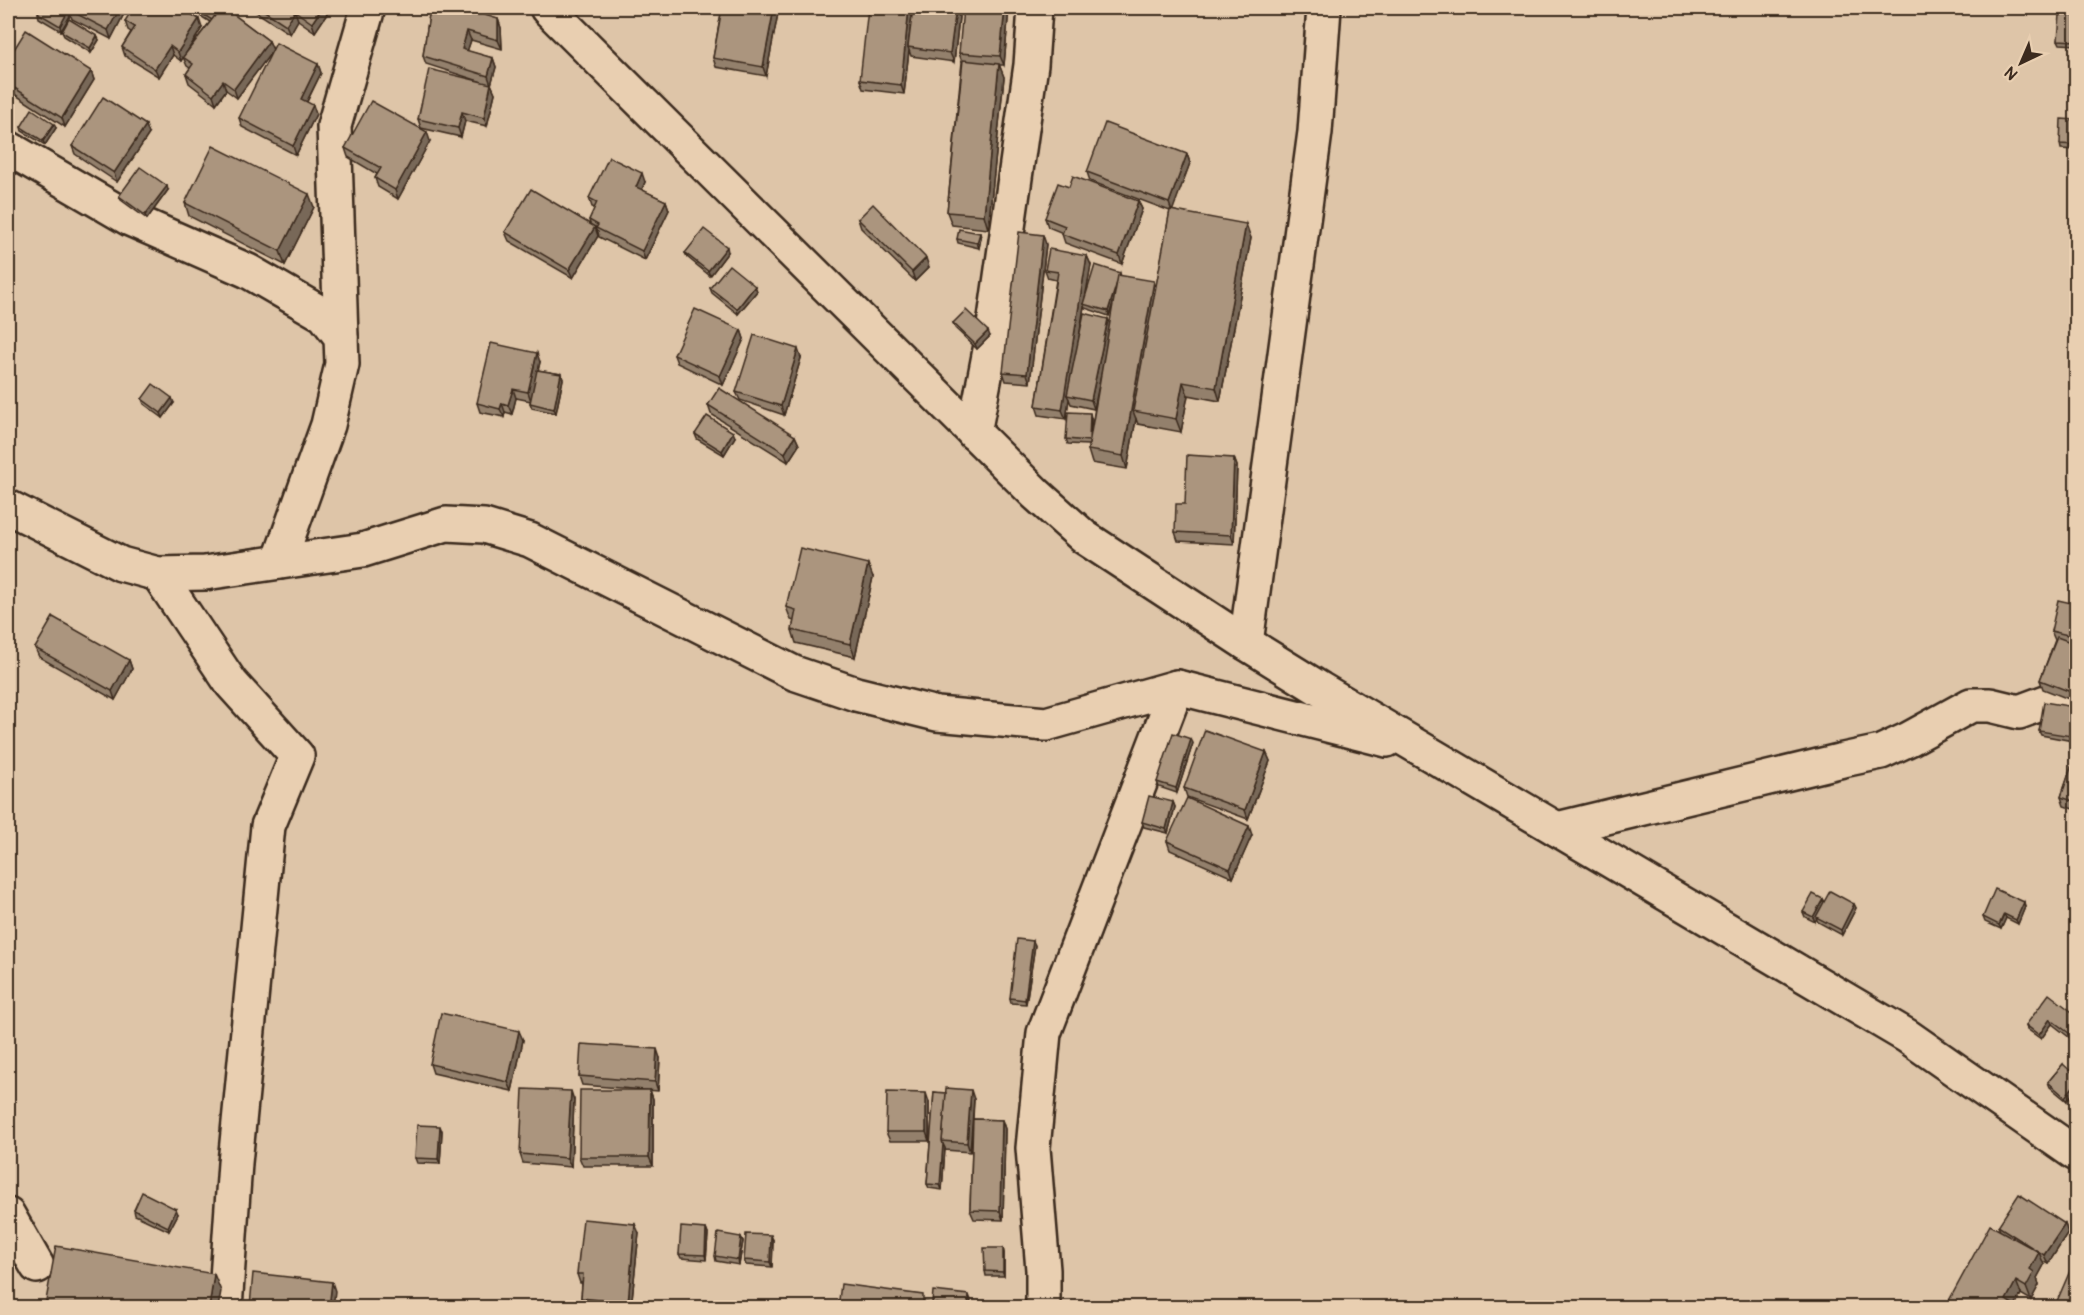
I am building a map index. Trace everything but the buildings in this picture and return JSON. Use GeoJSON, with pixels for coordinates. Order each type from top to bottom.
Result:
{"type":"FeatureCollection","features":[{"type":"Feature","properties":{"kind":"street"},"geometry":{"type":"LineString","coordinates":[[279,562],[328,425],[342,364],[334,126],[368,8]]}},
{"type":"Feature","properties":{"kind":"street"},"geometry":{"type":"LineString","coordinates":[[547,8],[1036,495],[1084,537],[1246,643],[1907,1036],[2076,1154]]}},
{"type":"Feature","properties":{"kind":"street"},"geometry":{"type":"LineString","coordinates":[[974,433],[996,317],[1031,65],[1035,8]]}},
{"type":"Feature","properties":{"kind":"street"},"geometry":{"type":"LineString","coordinates":[[1246,643],[1315,132],[1324,8]]}},
{"type":"Feature","properties":{"kind":"street"},"geometry":{"type":"LineString","coordinates":[[8,148],[130,219],[248,271],[324,315],[341,337]]}},
{"type":"Feature","properties":{"kind":"street"},"geometry":{"type":"LineString","coordinates":[[8,507],[121,564],[158,574],[205,573],[363,550],[446,524],[484,526],[530,540],[794,672],[856,694],[937,714],[1046,724],[1177,687],[1423,750]]}},
{"type":"Feature","properties":{"kind":"street"},"geometry":{"type":"LineString","coordinates":[[158,574],[231,684],[297,756],[268,826],[235,1163],[225,1308]]}},
{"type":"Feature","properties":{"kind":"street"},"geometry":{"type":"LineString","coordinates":[[1043,1308],[1043,1270],[1033,1148],[1044,1033],[1177,687]]}},
{"type":"Feature","properties":{"kind":"street"},"geometry":{"type":"LineString","coordinates":[[1557,829],[1831,762],[1881,752],[1971,705],[1990,705],[2019,712],[2054,699],[2076,709]]}},
{"type":"Feature","properties":{"kind":"street"},"geometry":{"type":"LineString","coordinates":[[8,1215],[37,1266]]}}]}
